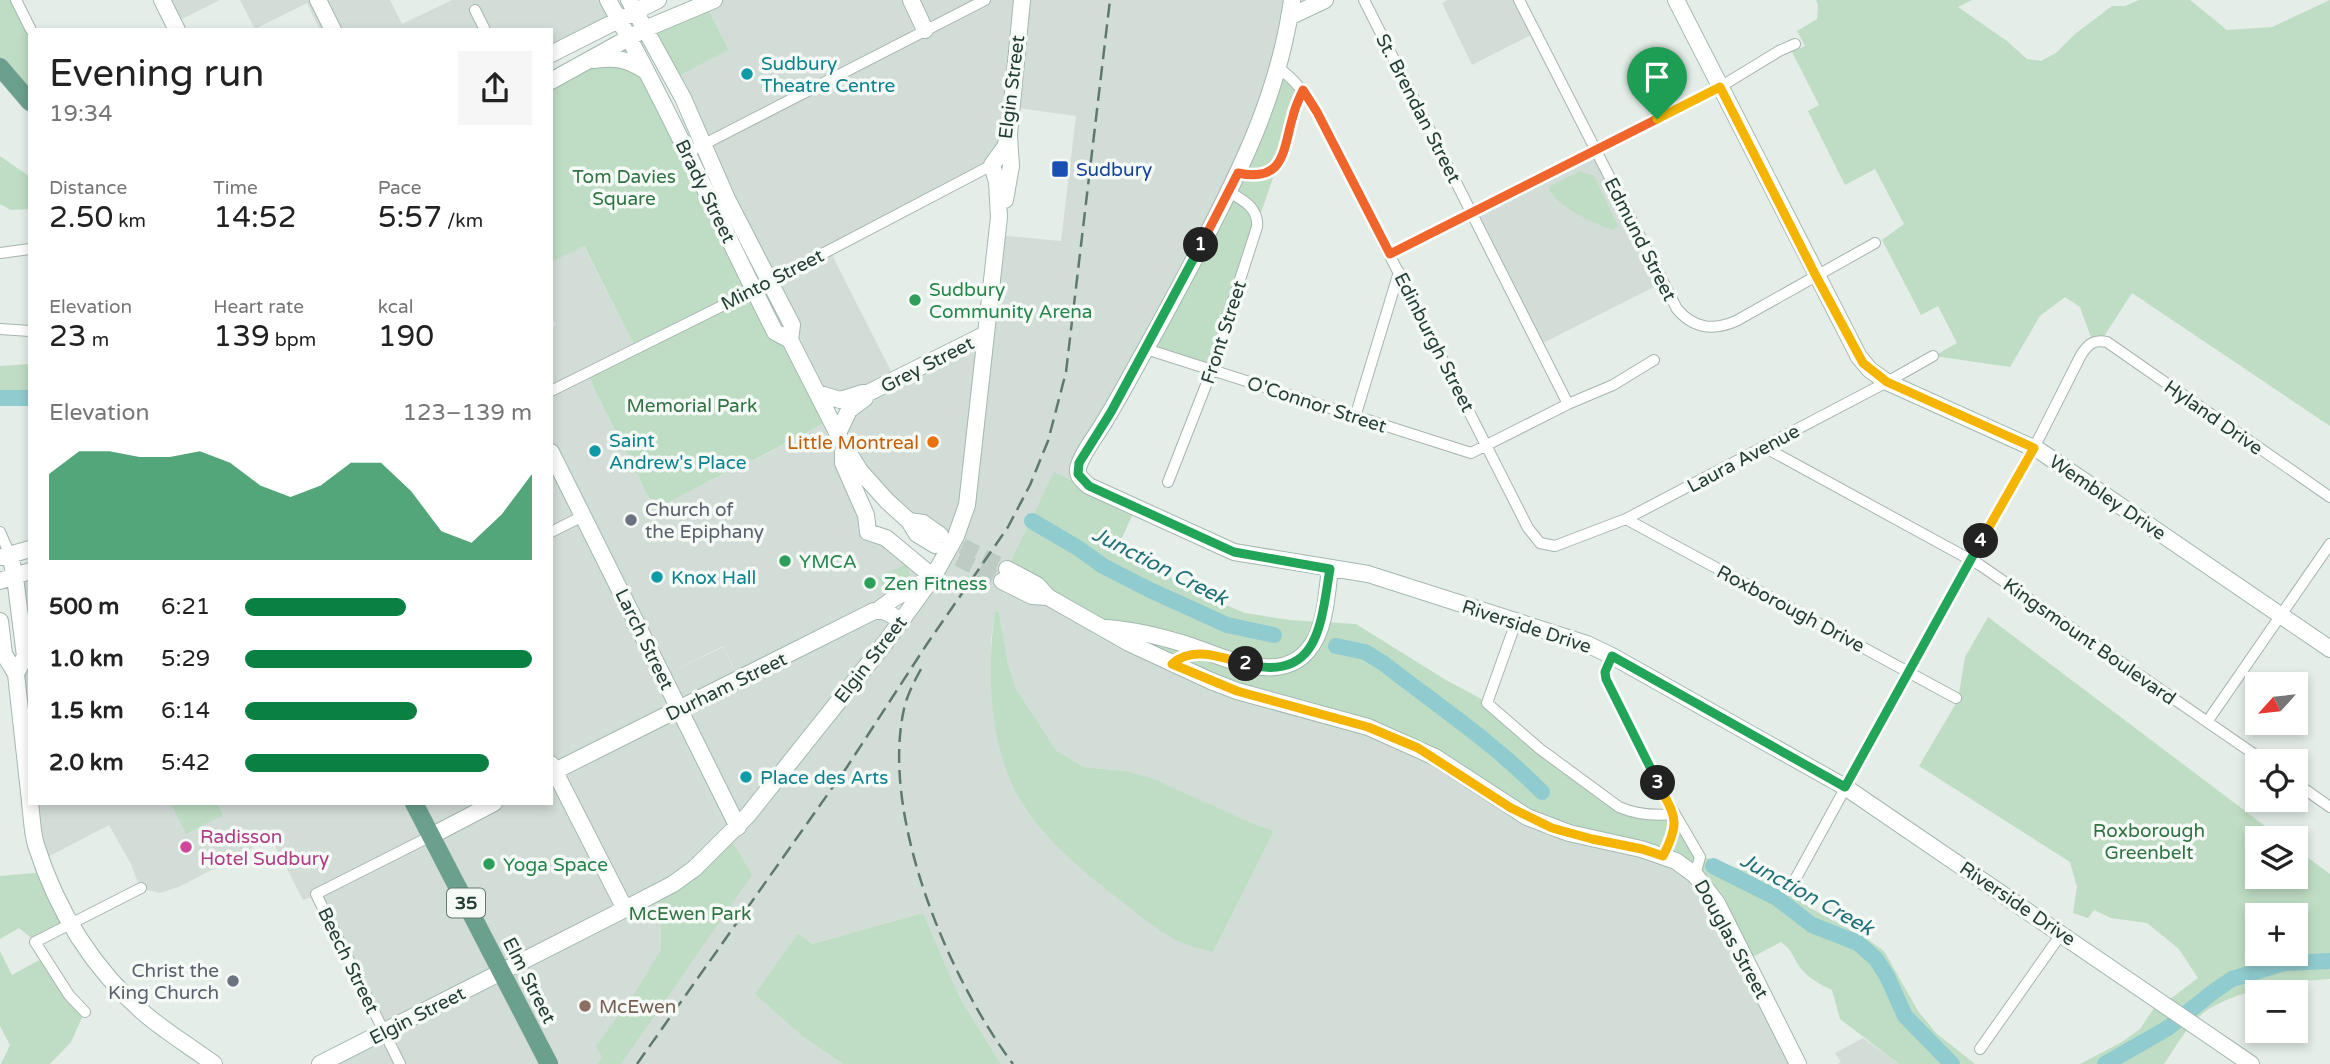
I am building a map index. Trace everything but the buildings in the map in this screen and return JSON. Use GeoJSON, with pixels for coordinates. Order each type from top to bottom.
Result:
{"type":"FeatureCollection","features":[{"type":"Feature","properties":{"kind":"main road"},"geometry":{"type":"LineString","coordinates":[[162,0],[176,28]]}},
{"type":"Feature","properties":{"kind":"main road"},"geometry":{"type":"LineString","coordinates":[[318,0],[332,28]]}},
{"type":"Feature","properties":{"kind":"main road","name":"Brady Street"},"geometry":{"type":"LineString","coordinates":[[608,0],[775,332],[790,340]]}},
{"type":"Feature","properties":{"kind":"main road"},"geometry":{"type":"LineString","coordinates":[[553,53],[618,19],[632,5],[658,0]]}},
{"type":"Feature","properties":{"kind":"main road"},"geometry":{"type":"LineString","coordinates":[[553,80],[645,29],[714,0]]}},
{"type":"Feature","properties":{"kind":"main road"},"geometry":{"type":"LineString","coordinates":[[911,0],[925,30]]}},
{"type":"Feature","properties":{"kind":"main road","name":"Elgin Street"},"geometry":{"type":"LineString","coordinates":[[320,1064],[625,909],[673,884],[695,869],[738,827],[933,577],[966,513],[999,217],[998,181],[992,165],[1005,147],[1009,134],[1022,0]]}},
{"type":"Feature","properties":{"kind":"main road"},"geometry":{"type":"LineString","coordinates":[[1146,349],[1229,192],[1264,113],[1278,67],[1292,0]]}},
{"type":"Feature","properties":{"kind":"main road"},"geometry":{"type":"LineString","coordinates":[[1289,17],[1325,0]]}},
{"type":"Feature","properties":{"kind":"main road","name":"Wembley Drive"},"geometry":{"type":"LineString","coordinates":[[1676,0],[1816,276],[1859,357],[1870,370],[1887,382],[2034,448],[2330,649]]}},
{"type":"Feature","properties":{"kind":"main road","name":"Brady Street"},"geometry":{"type":"LineString","coordinates":[[632,5],[683,97],[727,199],[792,325],[790,340],[840,438],[873,487],[909,521],[917,534],[937,540]]}},
{"type":"Feature","properties":{"kind":"main road"},"geometry":{"type":"LineString","coordinates":[[589,61],[617,59],[631,62],[646,72]]}},
{"type":"Feature","properties":{"kind":"main road"},"geometry":{"type":"LineString","coordinates":[[0,67],[28,100]]}},
{"type":"Feature","properties":{"kind":"main road"},"geometry":{"type":"LineString","coordinates":[[999,217],[1011,166],[1009,134]]}},
{"type":"Feature","properties":{"kind":"main road","name":"Grey Street"},"geometry":{"type":"LineString","coordinates":[[868,393],[986,334]]}},
{"type":"Feature","properties":{"kind":"main road","name":"Riverside Drive"},"geometry":{"type":"LineString","coordinates":[[1146,349],[1079,463],[1078,474],[1089,486],[1234,552],[1367,574],[1587,644],[1612,656],[1845,787],[2251,1064]]}},
{"type":"Feature","properties":{"kind":"main road"},"geometry":{"type":"LineString","coordinates":[[817,393],[840,400],[868,393],[864,400],[849,410],[840,438],[843,463],[866,515],[868,532],[886,538],[933,577]]}},
{"type":"Feature","properties":{"kind":"main road","name":"Larch Street"},"geometry":{"type":"LineString","coordinates":[[553,456],[738,827]]}},
{"type":"Feature","properties":{"kind":"main road"},"geometry":{"type":"LineString","coordinates":[[16,674],[25,656],[15,576],[5,556],[28,550]]}},
{"type":"Feature","properties":{"kind":"main road"},"geometry":{"type":"LineString","coordinates":[[1101,627],[1126,629],[1259,667],[1280,667],[1301,657],[1311,646],[1321,625],[1330,569]]}},
{"type":"Feature","properties":{"kind":"main road"},"geometry":{"type":"LineString","coordinates":[[1005,575],[1037,585],[1048,597],[1172,664],[1237,691],[1368,727],[1418,748],[1511,808],[1552,828],[1663,856],[1695,876]]}},
{"type":"Feature","properties":{"kind":"main road","name":"Durham Street"},"geometry":{"type":"LineString","coordinates":[[553,770],[877,611],[933,577]]}},
{"type":"Feature","properties":{"kind":"main road"},"geometry":{"type":"LineString","coordinates":[[877,611],[888,612],[901,621]]}},
{"type":"Feature","properties":{"kind":"main road"},"geometry":{"type":"LineString","coordinates":[[0,621],[4,654],[16,674],[28,784]]}},
{"type":"Feature","properties":{"kind":"main road"},"geometry":{"type":"LineString","coordinates":[[1172,664],[1184,656],[1210,655]]}},
{"type":"Feature","properties":{"kind":"main road"},"geometry":{"type":"LineString","coordinates":[[553,772],[625,909]]}},
{"type":"Feature","properties":{"kind":"main road"},"geometry":{"type":"LineString","coordinates":[[30,805],[35,843],[61,909],[97,965],[146,1015],[214,1064]]}},
{"type":"Feature","properties":{"kind":"main road","name":"Elm Street"},"geometry":{"type":"LineString","coordinates":[[415,805],[549,1064]]}},
{"type":"Feature","properties":{"kind":"main road"},"geometry":{"type":"LineString","coordinates":[[431,836],[490,805]]}},
{"type":"Feature","properties":{"kind":"main road","name":"Douglas Street"},"geometry":{"type":"LineString","coordinates":[[1695,876],[1717,903],[1798,1064]]}},
{"type":"Feature","properties":{"kind":"street"},"geometry":{"type":"LineString","coordinates":[[16,0],[30,28]]}},
{"type":"Feature","properties":{"kind":"street"},"geometry":{"type":"LineString","coordinates":[[687,153],[985,0]]}},
{"type":"Feature","properties":{"kind":"street","name":"St. Brendan Street"},"geometry":{"type":"LineString","coordinates":[[1364,0],[1568,404]]}},
{"type":"Feature","properties":{"kind":"street","name":"Edmund Street"},"geometry":{"type":"LineString","coordinates":[[1519,0],[1677,309],[1692,323],[1712,328],[1726,326],[1816,276]]}},
{"type":"Feature","properties":{"kind":"street"},"geometry":{"type":"LineString","coordinates":[[475,10],[484,28]]}},
{"type":"Feature","properties":{"kind":"street"},"geometry":{"type":"LineString","coordinates":[[1390,254],[1720,87],[1795,44]]}},
{"type":"Feature","properties":{"kind":"street","name":"Edinburgh Street"},"geometry":{"type":"LineString","coordinates":[[1278,67],[1303,90],[1317,112],[1528,528],[1540,543],[1548,546]]}},
{"type":"Feature","properties":{"kind":"street"},"geometry":{"type":"LineString","coordinates":[[1238,173],[1259,175],[1276,167],[1282,160],[1293,115],[1303,90]]}},
{"type":"Feature","properties":{"kind":"street","name":"Minto Street"},"geometry":{"type":"LineString","coordinates":[[553,390],[992,165]]}},
{"type":"Feature","properties":{"kind":"street","name":"Front Street"},"geometry":{"type":"LineString","coordinates":[[1168,482],[1211,370],[1258,219],[1244,200],[1229,192]]}},
{"type":"Feature","properties":{"kind":"street"},"geometry":{"type":"LineString","coordinates":[[1816,276],[1875,243]]}},
{"type":"Feature","properties":{"kind":"street"},"geometry":{"type":"LineString","coordinates":[[0,253],[28,249]]}},
{"type":"Feature","properties":{"kind":"street"},"geometry":{"type":"LineString","coordinates":[[1355,417],[1399,272]]}},
{"type":"Feature","properties":{"kind":"street"},"geometry":{"type":"LineString","coordinates":[[0,329],[28,331]]}},
{"type":"Feature","properties":{"kind":"street","name":"Hyland Drive"},"geometry":{"type":"LineString","coordinates":[[2034,448],[2086,347],[2096,341],[2107,342],[2330,497]]}},
{"type":"Feature","properties":{"kind":"street","name":"O'Connor Street"},"geometry":{"type":"LineString","coordinates":[[1146,349],[1465,453],[1476,451],[1568,404],[1613,385],[1654,360]]}},
{"type":"Feature","properties":{"kind":"street","name":"Laura Avenue"},"geometry":{"type":"LineString","coordinates":[[1548,546],[1565,543],[1626,519],[1933,356]]}},
{"type":"Feature","properties":{"kind":"street","name":"Kingsmount Boulevard"},"geometry":{"type":"LineString","coordinates":[[1764,447],[1971,559],[2246,749]]}},
{"type":"Feature","properties":{"kind":"street"},"geometry":{"type":"LineString","coordinates":[[1791,887],[2034,448]]}},
{"type":"Feature","properties":{"kind":"street"},"geometry":{"type":"LineString","coordinates":[[553,531],[583,516]]}},
{"type":"Feature","properties":{"kind":"street","name":"Roxborough Drive"},"geometry":{"type":"LineString","coordinates":[[1626,519],[1956,698]]}},
{"type":"Feature","properties":{"kind":"street"},"geometry":{"type":"LineString","coordinates":[[0,533],[5,556]]}},
{"type":"Feature","properties":{"kind":"street"},"geometry":{"type":"LineString","coordinates":[[2207,722],[2330,544]]}},
{"type":"Feature","properties":{"kind":"street"},"geometry":{"type":"LineString","coordinates":[[1516,622],[1487,703],[1540,749],[1619,807],[1632,813],[1675,814],[1673,836],[1663,856]]}},
{"type":"Feature","properties":{"kind":"street","name":"Douglas Street"},"geometry":{"type":"LineString","coordinates":[[1612,656],[1605,672],[1606,679],[1700,857],[1695,876]]}},
{"type":"Feature","properties":{"kind":"street"},"geometry":{"type":"LineString","coordinates":[[2308,791],[2330,807]]}},
{"type":"Feature","properties":{"kind":"street","name":"Beech Street"},"geometry":{"type":"LineString","coordinates":[[400,1064],[316,894],[431,836]]}},
{"type":"Feature","properties":{"kind":"street"},"geometry":{"type":"LineString","coordinates":[[85,1013],[69,995],[35,942],[141,888]]}},
{"type":"Feature","properties":{"kind":"street"},"geometry":{"type":"LineString","coordinates":[[1980,1049],[2062,933]]}},
{"type":"Feature","properties":{"kind":"shaded area"},"geometry":{"type":"Polygon","coordinates":[[[163,0],[220,0],[174,23],[163,0]]]}},
{"type":"Feature","properties":{"kind":"shaded area"},"geometry":{"type":"Polygon","coordinates":[[[240,0],[390,0],[402,24],[452,0],[607,0],[617,19],[553,52],[553,28],[319,28],[307,3],[254,28],[240,0]]]}},
{"type":"Feature","properties":{"kind":"shaded area"},"geometry":{"type":"Polygon","coordinates":[[[717,0],[1291,0],[1285,37],[1264,113],[1231,186],[1145,350],[1070,479],[1054,473],[1010,563],[1004,583],[1031,597],[1048,598],[1129,644],[1212,682],[1264,700],[1368,728],[1418,749],[1511,810],[1553,829],[1593,841],[1641,850],[1676,862],[1695,876],[1717,904],[1797,1064],[1001,1064],[961,1000],[923,913],[812,944],[798,933],[756,994],[802,1036],[843,1064],[401,1064],[317,895],[303,900],[270,836],[181,886],[160,893],[140,888],[131,864],[109,825],[42,860],[36,843],[31,805],[553,805],[553,327],[556,325],[553,320],[553,261],[583,245],[636,349],[587,374],[655,510],[751,458],[753,461],[830,420],[838,434],[849,411],[864,400],[868,393],[862,392],[840,400],[816,392],[789,340],[792,325],[728,198],[684,97],[673,79],[729,50],[706,5],[717,0]],[[1010,107],[1004,147],[991,165],[829,249],[895,379],[985,334],[996,235],[1061,241],[1076,116],[1010,107]],[[842,442],[842,462],[866,515],[867,533],[885,539],[932,577],[860,619],[874,612],[888,613],[899,622],[738,825],[676,702],[679,709],[555,772],[678,711],[737,828],[749,815],[935,577],[953,540],[923,522],[909,520],[897,510],[874,486],[842,442]],[[995,611],[991,639],[992,694],[997,736],[1005,764],[1025,809],[1044,833],[1100,884],[1130,907],[1181,942],[1213,952],[1274,831],[1151,779],[1125,771],[1084,767],[1057,751],[1016,689],[1008,664],[999,612],[995,611]],[[820,639],[739,679],[723,646],[663,676],[723,647],[739,680],[820,639]]]}},
{"type":"Feature","properties":{"kind":"shaded area"},"geometry":{"type":"Polygon","coordinates":[[[1448,0],[1518,0],[1535,33],[1472,65],[1442,3],[1448,0]]]}},
{"type":"Feature","properties":{"kind":"shaded area"},"geometry":{"type":"Polygon","coordinates":[[[1594,151],[1662,283],[1539,345],[1473,212],[1594,151]]]}},
{"type":"Feature","properties":{"kind":"shaded area"},"geometry":{"type":"Polygon","coordinates":[[[28,573],[28,659],[16,578],[28,573]]]}},
{"type":"Feature","properties":{"kind":"shaded area"},"geometry":{"type":"Polygon","coordinates":[[[28,659],[28,776],[17,674],[28,659]]]}},
{"type":"Feature","properties":{"kind":"shaded area"},"geometry":{"type":"Polygon","coordinates":[[[384,1033],[399,1064],[321,1064],[384,1033]]]}},
{"type":"Feature","properties":{"kind":"shaded area"},"geometry":{"type":"Polygon","coordinates":[[[1863,1038],[1899,1064],[1838,1064],[1841,1062],[1835,1053],[1863,1038]]]}},
{"type":"Feature","properties":{"kind":"green space"},"geometry":{"type":"Polygon","coordinates":[[[0,0],[16,0],[29,28],[28,92],[0,60],[0,0]]]}},
{"type":"Feature","properties":{"kind":"green space"},"geometry":{"type":"Polygon","coordinates":[[[1816,0],[1972,0],[1958,7],[2007,41],[2027,59],[2041,61],[2056,53],[2075,34],[2112,6],[2125,6],[2139,0],[2190,0],[2227,30],[2272,27],[2330,0],[2330,426],[2132,293],[2101,341],[2093,343],[2080,307],[2065,297],[2040,316],[2010,367],[1934,356],[1957,343],[1938,306],[1921,315],[1882,240],[1904,224],[1875,169],[1845,185],[1808,111],[1819,105],[1792,52],[1805,46],[1797,31],[1817,19],[1816,0]]]}},
{"type":"Feature","properties":{"kind":"green space"},"geometry":{"type":"Polygon","coordinates":[[[706,5],[729,50],[673,79],[646,30],[706,5]]]}},
{"type":"Feature","properties":{"kind":"green space"},"geometry":{"type":"Polygon","coordinates":[[[589,61],[646,73],[775,332],[789,340],[830,420],[655,510],[587,374],[636,349],[584,246],[553,261],[553,81],[589,61]]]}},
{"type":"Feature","properties":{"kind":"green space"},"geometry":{"type":"Polygon","coordinates":[[[1276,68],[1303,91],[1210,371],[1145,350],[1228,192],[1276,68]]]}},
{"type":"Feature","properties":{"kind":"green space"},"geometry":{"type":"Polygon","coordinates":[[[0,156],[28,176],[28,209],[11,210],[0,204],[0,156]]]}},
{"type":"Feature","properties":{"kind":"green space"},"geometry":{"type":"Polygon","coordinates":[[[1580,171],[1594,176],[1618,226],[1612,230],[1569,209],[1549,190],[1551,186],[1580,171]]]}},
{"type":"Feature","properties":{"kind":"green space"},"geometry":{"type":"Polygon","coordinates":[[[28,364],[28,404],[0,405],[0,366],[28,364]]]}},
{"type":"Feature","properties":{"kind":"green space"},"geometry":{"type":"Polygon","coordinates":[[[1054,472],[1135,509],[1117,549],[1216,601],[1245,613],[1289,620],[1356,624],[1487,702],[1619,807],[1675,814],[1700,856],[1779,884],[1812,909],[1866,938],[1884,951],[1918,1011],[1936,1033],[1975,1064],[1899,1064],[1840,1019],[1832,990],[1806,974],[1790,950],[1781,942],[1745,961],[1717,904],[1676,862],[1569,835],[1435,758],[1326,715],[1129,644],[1010,563],[1054,472]]]}},
{"type":"Feature","properties":{"kind":"green space"},"geometry":{"type":"Polygon","coordinates":[[[906,564],[911,577],[885,591],[878,577],[906,564]]]}},
{"type":"Feature","properties":{"kind":"green space"},"geometry":{"type":"Polygon","coordinates":[[[995,611],[999,612],[1008,664],[1016,689],[1057,751],[1084,767],[1125,771],[1151,778],[1274,831],[1213,952],[1182,943],[1137,914],[1065,854],[1025,808],[1004,763],[993,712],[991,661],[995,611]]]}},
{"type":"Feature","properties":{"kind":"green space","name":"Roxborough Greenbelt"},"geometry":{"type":"Polygon","coordinates":[[[1988,617],[2265,826],[2245,826],[2245,889],[2308,889],[2308,858],[2330,874],[2330,979],[2245,980],[2245,994],[2212,1007],[2200,1016],[2164,1064],[2080,1064],[2122,1042],[2140,1029],[2158,1002],[2162,1005],[2198,978],[2179,949],[2147,923],[2111,918],[2094,910],[2088,918],[2073,913],[2077,887],[2070,862],[1919,766],[1958,700],[1965,657],[1988,617]]]}},
{"type":"Feature","properties":{"kind":"green space"},"geometry":{"type":"Polygon","coordinates":[[[172,805],[218,805],[223,815],[186,834],[172,805]]]}},
{"type":"Feature","properties":{"kind":"green space","name":"McEwen Park"},"geometry":{"type":"Polygon","coordinates":[[[732,841],[752,875],[621,1064],[597,1064],[602,1057],[596,1046],[634,994],[661,950],[661,911],[656,899],[732,841]]]}},
{"type":"Feature","properties":{"kind":"green space"},"geometry":{"type":"Polygon","coordinates":[[[45,872],[69,923],[35,941],[19,928],[0,939],[0,876],[45,872]]]}},
{"type":"Feature","properties":{"kind":"green space"},"geometry":{"type":"Polygon","coordinates":[[[923,913],[961,1000],[1001,1064],[843,1064],[802,1036],[755,994],[798,933],[812,944],[923,913]]]}},
{"type":"Feature","properties":{"kind":"green space"},"geometry":{"type":"Polygon","coordinates":[[[0,951],[12,975],[43,958],[84,1013],[71,1042],[50,1064],[1,1064],[10,1045],[0,1026],[0,951]]]}},
{"type":"Feature","properties":{"kind":"waterway","name":"Junction Creek"},"geometry":{"type":"LineString","coordinates":[[0,398],[28,398]]}},
{"type":"Feature","properties":{"kind":"waterway","name":"Junction Creek"},"geometry":{"type":"LineString","coordinates":[[1032,521],[1103,566],[1150,590],[1227,625],[1274,635]]}},
{"type":"Feature","properties":{"kind":"waterway","name":"Junction Creek"},"geometry":{"type":"LineString","coordinates":[[1336,646],[1365,652],[1383,663],[1485,741],[1542,792]]}},
{"type":"Feature","properties":{"kind":"waterway","name":"Junction Creek"},"geometry":{"type":"LineString","coordinates":[[1713,866],[1777,898],[1812,925],[1858,943],[1876,959],[1887,976],[1905,1016],[1952,1064]]}},
{"type":"Feature","properties":{"kind":"waterway","name":"Junction Creek"},"geometry":{"type":"LineString","coordinates":[[2105,1064],[2168,1028],[2232,979],[2284,963],[2330,961]]}},
{"type":"Feature","properties":{"kind":"tunnel"},"geometry":{"type":"LineString","coordinates":[[941,535],[1007,569]]}},
{"type":"Feature","properties":{"kind":"tunnel"},"geometry":{"type":"LineString","coordinates":[[937,547],[1002,581]]}},
{"type":"Feature","properties":{"kind":"railway"},"geometry":{"type":"LineString","coordinates":[[637,1064],[847,767],[1008,527],[1030,485],[1048,441],[1066,372],[1110,0]]}},
{"type":"Feature","properties":{"kind":"railway"},"geometry":{"type":"LineString","coordinates":[[921,669],[905,704],[899,751],[902,798],[911,846],[944,943],[989,1029],[1013,1064]]}},
{"type":"Feature","properties":{"kind":"place","name":"Sudbury Theatre Centre"},"geometry":{"type":"Point","coordinates":[747,74]}},
{"type":"Feature","properties":{"kind":"place","name":"Sudbury"},"geometry":{"type":"Point","coordinates":[1060,169]}},
{"type":"Feature","properties":{"kind":"place","name":"Sudbury Community Arena"},"geometry":{"type":"Point","coordinates":[915,300]}},
{"type":"Feature","properties":{"kind":"place","name":"Little Montreal"},"geometry":{"type":"Point","coordinates":[933,442]}},
{"type":"Feature","properties":{"kind":"place","name":"Saint Andrew's Place"},"geometry":{"type":"Point","coordinates":[595,451]}},
{"type":"Feature","properties":{"kind":"place","name":"Church of the Epiphany"},"geometry":{"type":"Point","coordinates":[631,520]}},
{"type":"Feature","properties":{"kind":"place","name":"YMCA"},"geometry":{"type":"Point","coordinates":[785,561]}},
{"type":"Feature","properties":{"kind":"place","name":"Knox Hall"},"geometry":{"type":"Point","coordinates":[657,577]}},
{"type":"Feature","properties":{"kind":"place","name":"Zen Fitness"},"geometry":{"type":"Point","coordinates":[870,583]}},
{"type":"Feature","properties":{"kind":"place","name":"Place des Arts"},"geometry":{"type":"Point","coordinates":[746,777]}},
{"type":"Feature","properties":{"kind":"place","name":"Radisson Hotel Sudbury"},"geometry":{"type":"Point","coordinates":[186,847]}},
{"type":"Feature","properties":{"kind":"place","name":"Yoga Space"},"geometry":{"type":"Point","coordinates":[489,864]}},
{"type":"Feature","properties":{"kind":"place","name":"Christ the King Church"},"geometry":{"type":"Point","coordinates":[233,981]}},
{"type":"Feature","properties":{"kind":"place","name":"McEwen"},"geometry":{"type":"Point","coordinates":[585,1006]}},
{"type":"Feature","properties":{"kind":"route"},"geometry":{"type":"LineString","coordinates":[[1720,87],[1863,363],[1887,382],[2034,448],[1845,787],[1612,656],[1605,672],[1606,679],[1675,814],[1673,836],[1663,856],[1552,828],[1511,808],[1418,748],[1368,727],[1237,691],[1172,664],[1193,654],[1270,668],[1280,667],[1301,657],[1311,646],[1321,625],[1330,569],[1250,556],[1218,546],[1089,486],[1078,474],[1079,463],[1146,349],[1238,173],[1259,175],[1276,167],[1282,160],[1293,115],[1303,90],[1390,254],[1657,119],[1720,87]]}},
{"type":"Feature","properties":{"kind":"park label","name":"Tom Davies Square"},"geometry":{"type":"Point","coordinates":[624,187]}},
{"type":"Feature","properties":{"kind":"park label","name":"Memorial Park"},"geometry":{"type":"Point","coordinates":[692,405]}}]}
